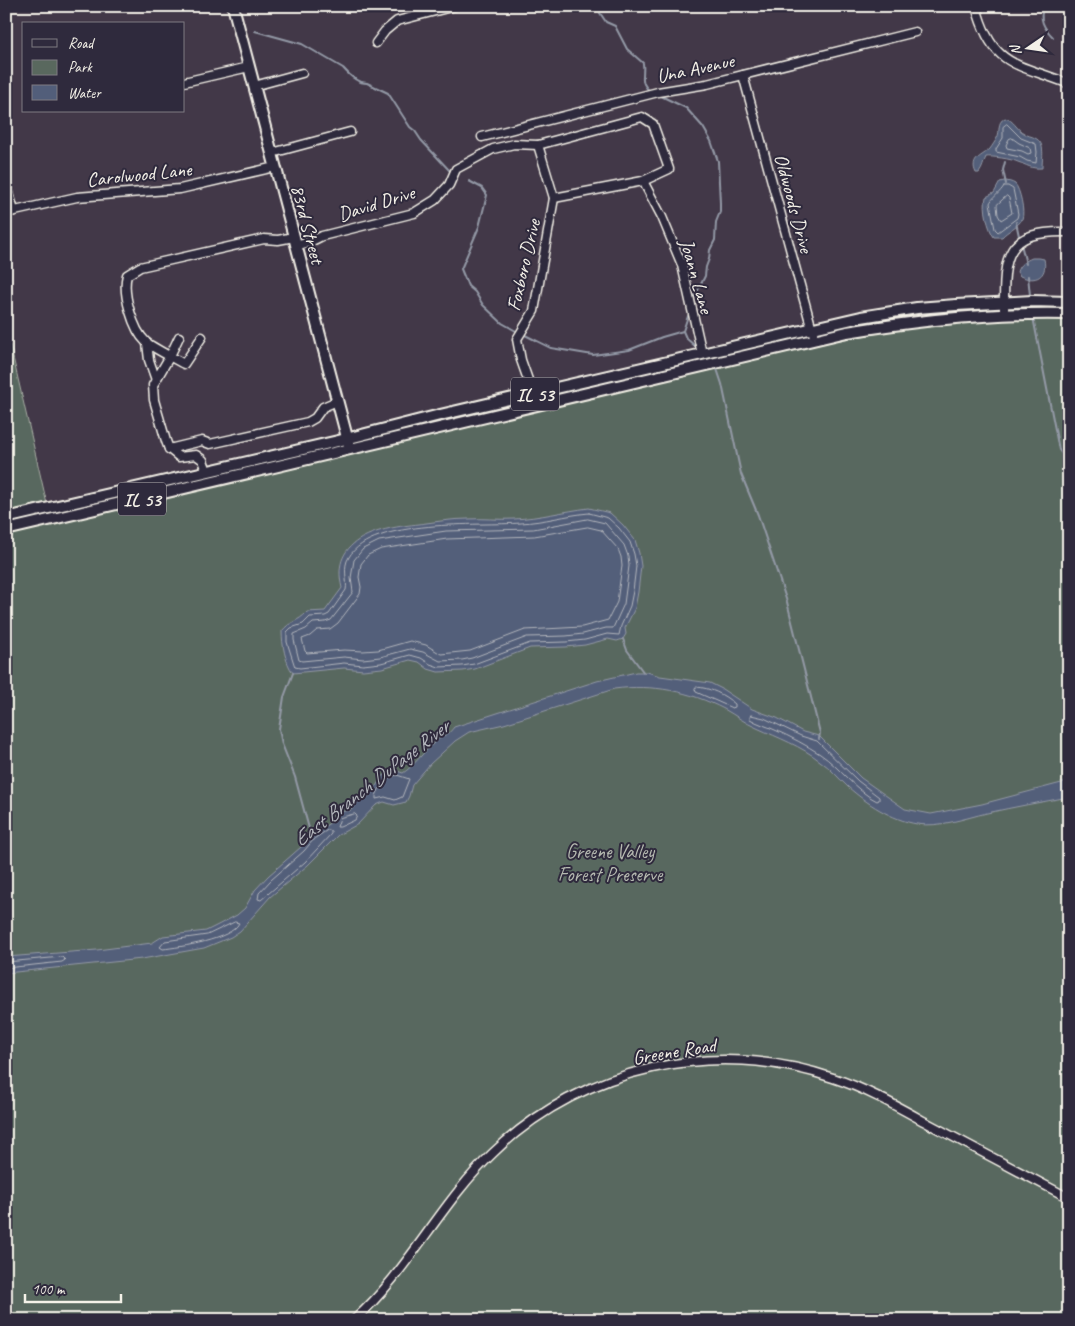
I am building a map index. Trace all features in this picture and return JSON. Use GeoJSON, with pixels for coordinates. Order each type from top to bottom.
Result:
{"type":"FeatureCollection","features":[{"type":"Feature","properties":{"kind":"main road","name":"83rd Street"},"geometry":{"type":"LineString","coordinates":[[233,6],[350,450]]}},
{"type":"Feature","properties":{"kind":"main road","name":"IL 53"},"geometry":{"type":"LineString","coordinates":[[6,518],[861,317],[917,308],[1004,302],[1069,302]]}},
{"type":"Feature","properties":{"kind":"main road","name":"IL 53"},"geometry":{"type":"LineString","coordinates":[[6,530],[814,340],[899,323],[1004,314],[1069,314]]}},
{"type":"Feature","properties":{"kind":"street"},"geometry":{"type":"LineString","coordinates":[[376,43],[384,31],[397,21],[455,6]]}},
{"type":"Feature","properties":{"kind":"street"},"geometry":{"type":"LineString","coordinates":[[976,6],[988,42],[997,52],[1014,64],[1069,84]]}},
{"type":"Feature","properties":{"kind":"street","name":"Una Avenue"},"geometry":{"type":"LineString","coordinates":[[482,137],[658,92],[707,84],[915,32]]}},
{"type":"Feature","properties":{"kind":"street"},"geometry":{"type":"LineString","coordinates":[[185,82],[249,67]]}},
{"type":"Feature","properties":{"kind":"street"},"geometry":{"type":"LineString","coordinates":[[254,86],[302,72]]}},
{"type":"Feature","properties":{"kind":"street","name":"Oldwoods Drive"},"geometry":{"type":"LineString","coordinates":[[743,75],[814,340]]}},
{"type":"Feature","properties":{"kind":"street","name":"David Drive"},"geometry":{"type":"LineString","coordinates":[[170,356],[147,343],[138,332],[129,307],[125,283],[127,276],[132,271],[264,239],[295,242],[312,241],[322,236],[414,213],[435,200],[449,185],[456,169],[493,149],[514,144],[538,145],[642,117],[653,124],[669,169],[643,181]]}},
{"type":"Feature","properties":{"kind":"street"},"geometry":{"type":"LineString","coordinates":[[272,153],[350,132]]}},
{"type":"Feature","properties":{"kind":"street"},"geometry":{"type":"LineString","coordinates":[[538,145],[554,198],[643,181]]}},
{"type":"Feature","properties":{"kind":"street","name":"Carolwood Lane"},"geometry":{"type":"LineString","coordinates":[[10,212],[77,196],[180,188],[275,167]]}},
{"type":"Feature","properties":{"kind":"street","name":"Joann Lane"},"geometry":{"type":"LineString","coordinates":[[643,181],[662,217],[682,265],[702,354]]}},
{"type":"Feature","properties":{"kind":"street"},"geometry":{"type":"LineString","coordinates":[[6,182],[10,212]]}},
{"type":"Feature","properties":{"kind":"street","name":"Foxboro Drive"},"geometry":{"type":"LineString","coordinates":[[533,394],[521,360],[517,339],[534,311],[554,198]]}},
{"type":"Feature","properties":{"kind":"street"},"geometry":{"type":"LineString","coordinates":[[1004,314],[1006,268],[1008,258],[1016,245],[1028,236],[1036,234],[1069,232]]}},
{"type":"Feature","properties":{"kind":"street"},"geometry":{"type":"LineString","coordinates":[[170,356],[184,364],[202,336]]}},
{"type":"Feature","properties":{"kind":"street","name":"David Drive"},"geometry":{"type":"LineString","coordinates":[[169,449],[154,400],[153,385],[179,338]]}},
{"type":"Feature","properties":{"kind":"street","name":"David Drive"},"geometry":{"type":"LineString","coordinates":[[147,343],[149,360],[156,380]]}},
{"type":"Feature","properties":{"kind":"street"},"geometry":{"type":"LineString","coordinates":[[169,449],[202,441],[210,444],[308,422],[323,407],[337,400]]}},
{"type":"Feature","properties":{"kind":"street"},"geometry":{"type":"LineString","coordinates":[[169,449],[179,457],[196,455],[203,460],[207,470]]}},
{"type":"Feature","properties":{"kind":"street","name":"Greene Road"},"geometry":{"type":"LineString","coordinates":[[354,1320],[401,1271],[469,1178],[520,1129],[555,1106],[595,1086],[638,1071],[670,1064],[711,1060],[745,1060],[781,1064],[834,1078],[874,1094],[1069,1198]]}},
{"type":"Feature","properties":{"kind":"green space","name":"Greene Valley Forest Preserve"},"geometry":{"type":"Polygon","coordinates":[[[1025,317],[1069,318],[1069,1320],[6,1320],[6,531],[839,340],[920,326],[1025,317]]]}},
{"type":"Feature","properties":{"kind":"green space"},"geometry":{"type":"Polygon","coordinates":[[[6,327],[47,504],[6,512],[6,327]]]}},
{"type":"Feature","properties":{"kind":"water"},"geometry":{"type":"Polygon","coordinates":[[[1005,118],[1025,134],[1034,137],[1041,143],[1043,151],[1042,168],[1032,167],[1007,159],[986,157],[979,173],[976,173],[974,164],[993,145],[1001,122],[1005,118]]]}},
{"type":"Feature","properties":{"kind":"water"},"geometry":{"type":"Polygon","coordinates":[[[1000,182],[1013,183],[1017,187],[1022,201],[1023,216],[1018,224],[1002,237],[994,237],[987,218],[985,201],[986,197],[994,193],[1000,182]]]}},
{"type":"Feature","properties":{"kind":"water"},"geometry":{"type":"Polygon","coordinates":[[[1032,258],[1044,259],[1045,265],[1042,274],[1031,279],[1020,276],[1017,272],[1019,267],[1032,258]]]}},
{"type":"Feature","properties":{"kind":"water"},"geometry":{"type":"Polygon","coordinates":[[[589,508],[610,513],[635,540],[639,553],[641,566],[638,592],[635,608],[625,628],[626,634],[623,639],[617,641],[608,639],[585,645],[566,647],[530,648],[475,669],[463,671],[438,672],[428,669],[419,662],[410,660],[382,668],[363,670],[344,668],[293,673],[290,669],[284,653],[282,631],[307,612],[325,611],[342,588],[340,571],[343,557],[351,546],[361,538],[404,526],[455,520],[523,518],[589,508]]]}},
{"type":"Feature","properties":{"kind":"water"},"geometry":{"type":"Polygon","coordinates":[[[636,672],[647,672],[660,676],[710,683],[752,709],[777,718],[803,732],[819,736],[861,778],[905,809],[931,814],[982,804],[1069,781],[1069,797],[943,824],[925,825],[908,822],[889,815],[863,799],[828,767],[805,751],[711,703],[684,693],[657,688],[614,689],[504,724],[469,732],[455,741],[430,764],[412,785],[406,802],[394,805],[384,802],[376,805],[358,824],[338,835],[308,865],[270,897],[240,931],[231,937],[204,948],[142,959],[6,973],[6,957],[97,950],[152,943],[163,936],[206,931],[237,915],[245,908],[255,890],[301,847],[311,835],[333,821],[333,817],[339,812],[351,810],[359,800],[369,796],[383,776],[394,770],[403,773],[407,770],[431,745],[454,727],[597,681],[636,672]]]}},
{"type":"Feature","properties":{"kind":"waterway"},"geometry":{"type":"LineString","coordinates":[[598,6],[606,22],[615,26],[627,49],[643,63],[643,82],[651,92]]}},
{"type":"Feature","properties":{"kind":"waterway"},"geometry":{"type":"LineString","coordinates":[[1044,6],[1042,11],[1043,23],[1053,37]]}},
{"type":"Feature","properties":{"kind":"waterway"},"geometry":{"type":"LineString","coordinates":[[255,31],[302,44],[343,68],[357,80],[388,93],[410,127],[450,171]]}},
{"type":"Feature","properties":{"kind":"waterway"},"geometry":{"type":"LineString","coordinates":[[661,96],[686,108],[703,127],[711,141],[718,161],[720,212],[716,222],[715,240],[710,250],[705,276],[692,302]]}},
{"type":"Feature","properties":{"kind":"waterway"},"geometry":{"type":"LineString","coordinates":[[1005,162],[1003,170],[1006,184]]}},
{"type":"Feature","properties":{"kind":"waterway"},"geometry":{"type":"LineString","coordinates":[[469,181],[482,188],[487,195],[479,227],[461,269],[468,286],[475,292],[483,305],[502,323],[516,331]]}},
{"type":"Feature","properties":{"kind":"waterway"},"geometry":{"type":"LineString","coordinates":[[1016,222],[1019,236]]}},
{"type":"Feature","properties":{"kind":"waterway"},"geometry":{"type":"LineString","coordinates":[[1021,244],[1026,264]]}},
{"type":"Feature","properties":{"kind":"waterway"},"geometry":{"type":"LineString","coordinates":[[1028,276],[1030,295]]}},
{"type":"Feature","properties":{"kind":"waterway"},"geometry":{"type":"LineString","coordinates":[[688,316],[683,331],[686,338],[695,346]]}},
{"type":"Feature","properties":{"kind":"waterway"},"geometry":{"type":"LineString","coordinates":[[1033,317],[1059,450],[1062,454],[1069,501]]}},
{"type":"Feature","properties":{"kind":"waterway"},"geometry":{"type":"LineString","coordinates":[[523,334],[551,348],[593,355],[629,350],[683,331]]}},
{"type":"Feature","properties":{"kind":"waterway"},"geometry":{"type":"LineString","coordinates":[[716,366],[722,384],[741,474],[758,515],[787,602],[820,733],[819,739]]}},
{"type":"Feature","properties":{"kind":"waterway"},"geometry":{"type":"LineString","coordinates":[[623,639],[627,650],[644,673]]}},
{"type":"Feature","properties":{"kind":"waterway","name":"East Branch DuPage River"},"geometry":{"type":"LineString","coordinates":[[293,673],[284,697],[279,729],[282,744],[295,777],[311,836]]}}]}
